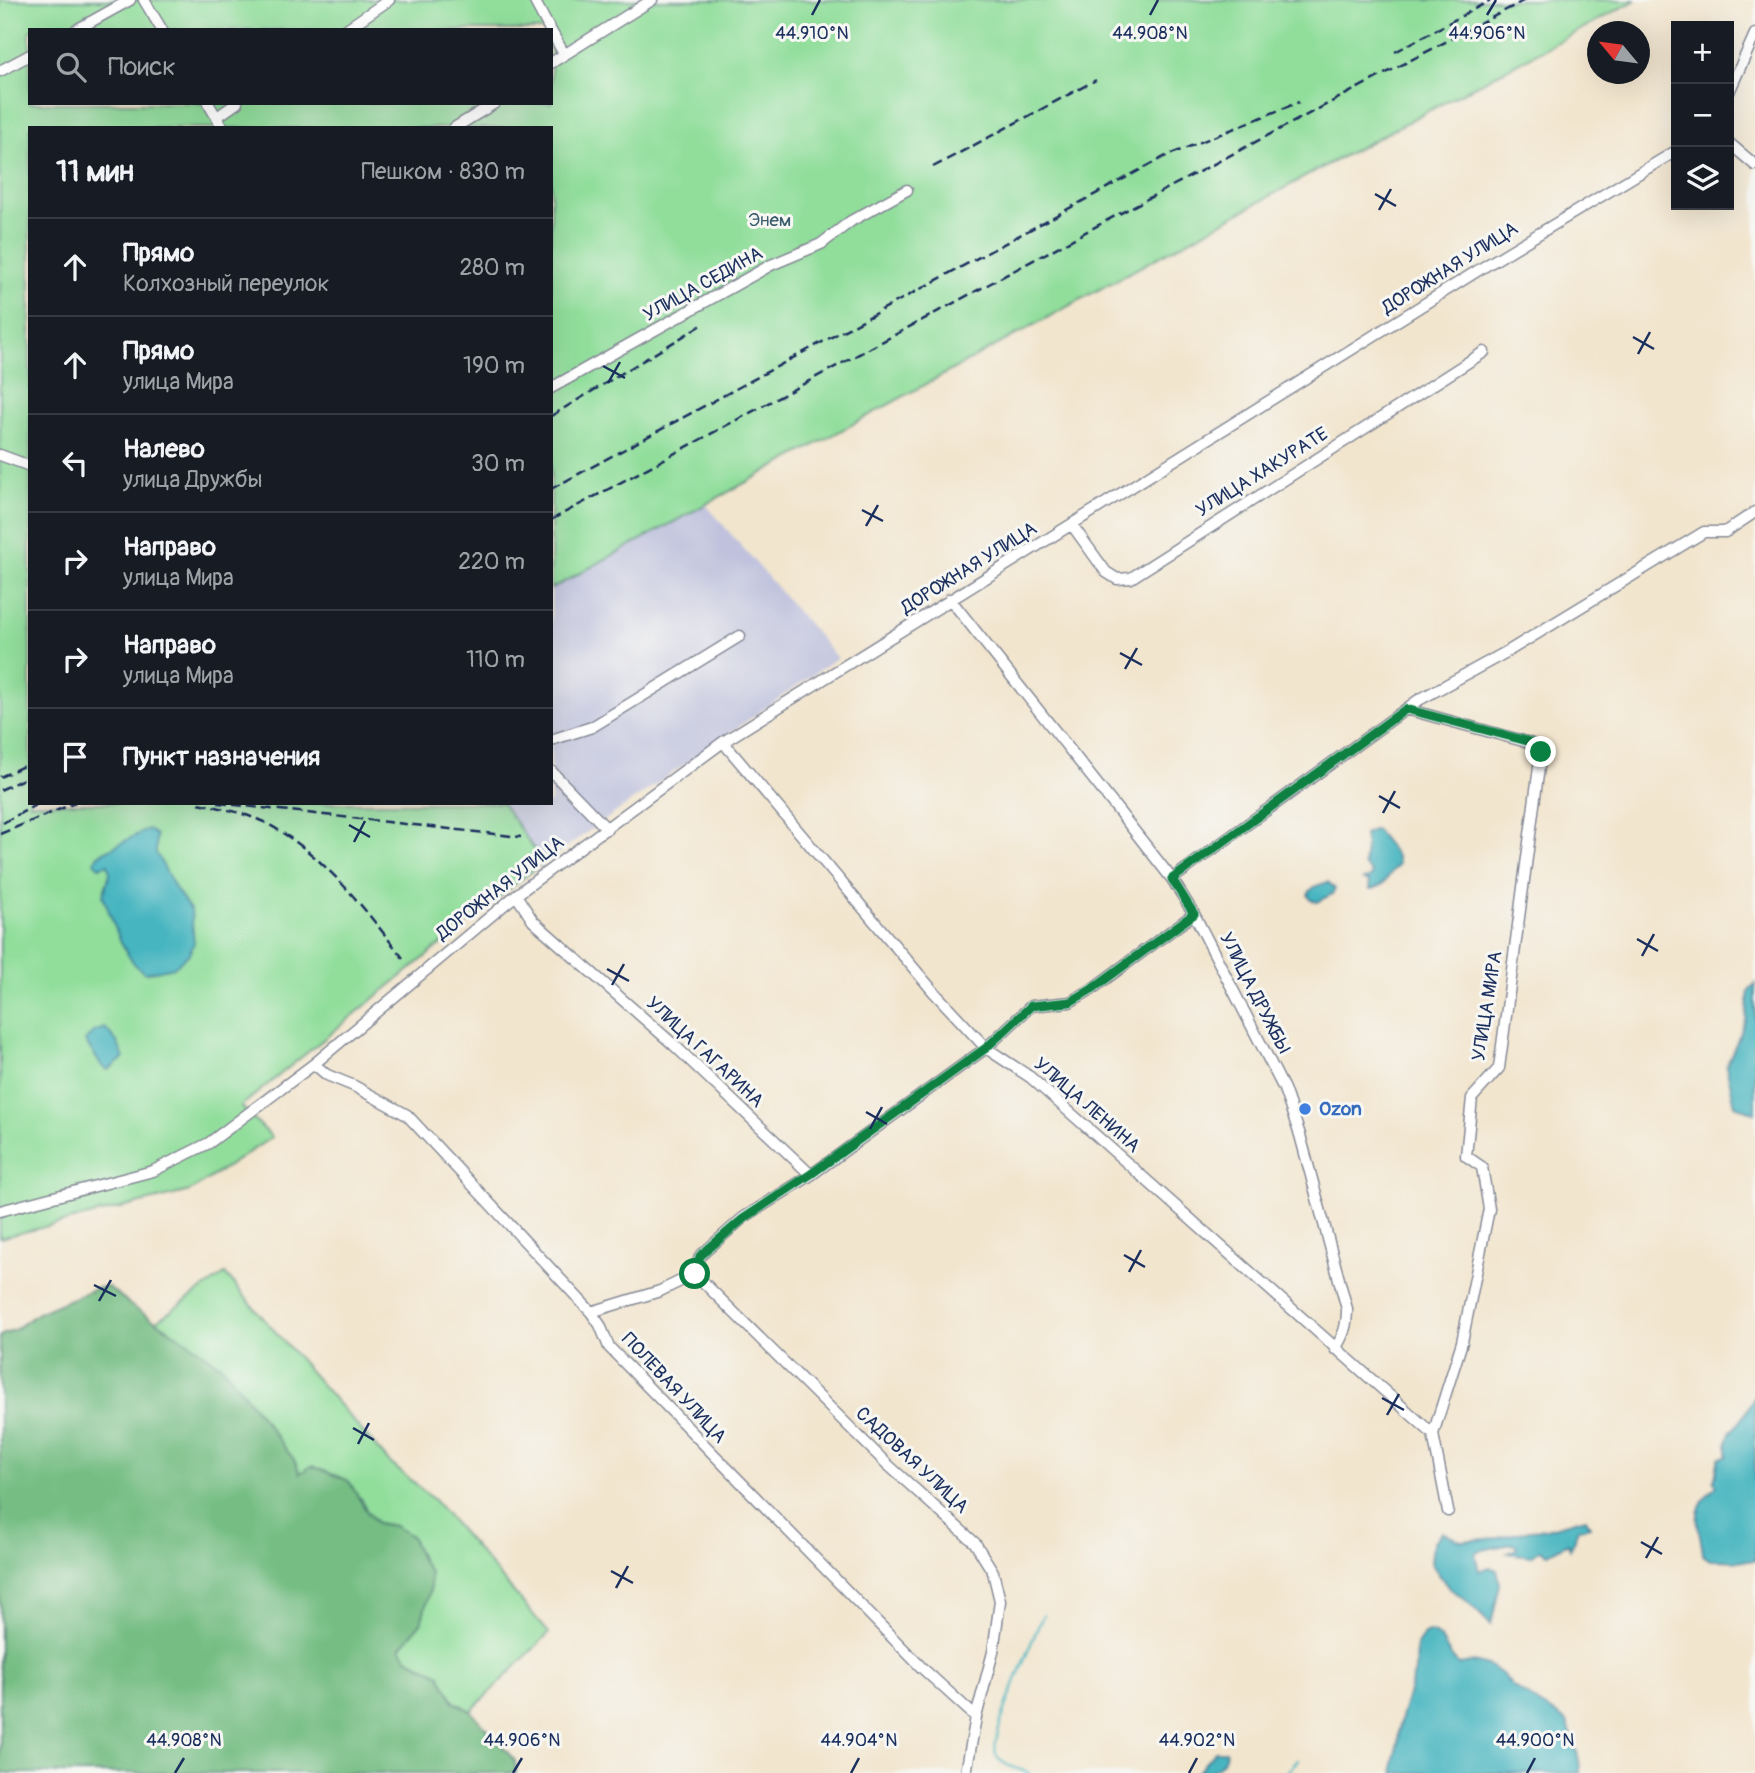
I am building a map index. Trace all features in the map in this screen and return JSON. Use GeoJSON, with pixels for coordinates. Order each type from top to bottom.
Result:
{"type":"FeatureCollection","features":[{"type":"Feature","properties":{"kind":"street"},"geometry":{"type":"LineString","coordinates":[[80,28],[130,0]]}},
{"type":"Feature","properties":{"kind":"street"},"geometry":{"type":"LineString","coordinates":[[144,0],[161,28]]}},
{"type":"Feature","properties":{"kind":"street"},"geometry":{"type":"LineString","coordinates":[[348,28],[389,0]]}},
{"type":"Feature","properties":{"kind":"street"},"geometry":{"type":"LineString","coordinates":[[534,0],[550,28]]}},
{"type":"Feature","properties":{"kind":"street"},"geometry":{"type":"LineString","coordinates":[[553,62],[652,0]]}},
{"type":"Feature","properties":{"kind":"street"},"geometry":{"type":"LineString","coordinates":[[553,34],[564,54]]}},
{"type":"Feature","properties":{"kind":"street"},"geometry":{"type":"LineString","coordinates":[[1733,84],[1755,34]]}},
{"type":"Feature","properties":{"kind":"street"},"geometry":{"type":"LineString","coordinates":[[0,71],[28,56]]}},
{"type":"Feature","properties":{"kind":"street"},"geometry":{"type":"LineString","coordinates":[[209,105],[222,126]]}},
{"type":"Feature","properties":{"kind":"street"},"geometry":{"type":"LineString","coordinates":[[216,117],[234,105]]}},
{"type":"Feature","properties":{"kind":"street"},"geometry":{"type":"LineString","coordinates":[[457,126],[492,105]]}},
{"type":"Feature","properties":{"kind":"street"},"geometry":{"type":"LineString","coordinates":[[1734,147],[1755,165]]}},
{"type":"Feature","properties":{"kind":"street","name":"ДОРОЖНАЯ УЛИЦА"},"geometry":{"type":"LineString","coordinates":[[0,1212],[153,1171],[209,1143],[314,1063],[516,895],[723,742],[1470,275],[1671,154]]}},
{"type":"Feature","properties":{"kind":"street","name":"УЛИЦА СЕДИНА"},"geometry":{"type":"LineString","coordinates":[[553,387],[771,264],[821,244],[851,221],[908,190]]}},
{"type":"Feature","properties":{"kind":"street","name":"УЛИЦА ХАКУРАТЕ"},"geometry":{"type":"LineString","coordinates":[[1072,525],[1106,572],[1117,579],[1131,578],[1484,352]]}},
{"type":"Feature","properties":{"kind":"street"},"geometry":{"type":"LineString","coordinates":[[0,455],[28,465]]}},
{"type":"Feature","properties":{"kind":"street"},"geometry":{"type":"LineString","coordinates":[[1172,879],[1406,709],[1510,650],[1704,532],[1725,532],[1755,512]]}},
{"type":"Feature","properties":{"kind":"street","name":"УЛИЦА ДРУЖБЫ"},"geometry":{"type":"LineString","coordinates":[[950,600],[1172,879],[1194,914],[1284,1089],[1300,1135],[1347,1309],[1347,1324],[1335,1349]]}},
{"type":"Feature","properties":{"kind":"street"},"geometry":{"type":"LineString","coordinates":[[553,739],[593,727],[740,636]]}},
{"type":"Feature","properties":{"kind":"street","name":"УЛИЦА МИРА"},"geometry":{"type":"LineString","coordinates":[[1406,709],[1527,741],[1538,746],[1541,752],[1499,1068],[1472,1098],[1469,1122],[1465,1156],[1482,1167],[1489,1209],[1462,1342],[1433,1434],[1448,1511]]}},
{"type":"Feature","properties":{"kind":"street","name":"УЛИЦА ЛЕНИНА"},"geometry":{"type":"LineString","coordinates":[[723,742],[933,991],[986,1048],[1030,1077],[1433,1434]]}},
{"type":"Feature","properties":{"kind":"street"},"geometry":{"type":"LineString","coordinates":[[553,773],[607,829]]}},
{"type":"Feature","properties":{"kind":"street","name":"УЛИЦА ГАГАРИНА"},"geometry":{"type":"LineString","coordinates":[[516,895],[533,920],[674,1045],[811,1174]]}},
{"type":"Feature","properties":{"kind":"street"},"geometry":{"type":"LineString","coordinates":[[591,1312],[660,1291],[695,1274],[700,1256],[734,1226],[986,1048],[1031,1006],[1070,1002],[1092,989],[1194,914]]}},
{"type":"Feature","properties":{"kind":"street","name":"ПОЛЕВАЯ УЛИЦА"},"geometry":{"type":"LineString","coordinates":[[314,1063],[327,1075],[407,1115],[591,1312],[609,1347],[921,1667],[976,1717]]}},
{"type":"Feature","properties":{"kind":"street","name":"САДОВАЯ УЛИЦА"},"geometry":{"type":"LineString","coordinates":[[695,1274],[887,1464],[975,1543],[993,1572],[1000,1601],[993,1652],[976,1717],[966,1773]]}},
{"type":"Feature","properties":{"kind":"shaded area"},"geometry":{"type":"Polygon","coordinates":[[[553,387],[684,479],[837,658],[579,838],[318,1031],[0,884],[29,805],[553,805],[553,387]]]}},
{"type":"Feature","properties":{"kind":"green space","name":"Энем"},"geometry":{"type":"Polygon","coordinates":[[[0,0],[1636,0],[1597,21],[1587,21],[1587,26],[1323,167],[553,588],[553,126],[28,126],[28,805],[503,805],[543,862],[241,1106],[272,1137],[190,1191],[0,1238],[0,0]]]}},
{"type":"Feature","properties":{"kind":"green space"},"geometry":{"type":"Polygon","coordinates":[[[225,1274],[389,1462],[434,1500],[549,1633],[471,1711],[454,1702],[440,1675],[407,1658],[399,1648],[421,1623],[430,1590],[430,1573],[411,1536],[394,1526],[377,1523],[367,1512],[361,1498],[300,1473],[294,1460],[224,1368],[156,1321],[225,1274]]]}},
{"type":"Feature","properties":{"kind":"green space"},"geometry":{"type":"Polygon","coordinates":[[[108,1287],[130,1305],[224,1368],[294,1460],[300,1473],[312,1466],[349,1481],[367,1512],[377,1523],[394,1526],[411,1536],[430,1573],[430,1590],[421,1623],[400,1648],[407,1658],[440,1675],[454,1702],[471,1711],[515,1761],[516,1773],[0,1773],[0,1336],[14,1330],[38,1313],[96,1288],[108,1287]]]}},
{"type":"Feature","properties":{"kind":"water"},"geometry":{"type":"Polygon","coordinates":[[[148,829],[156,835],[156,853],[191,911],[194,943],[189,954],[174,967],[145,973],[137,967],[125,949],[103,896],[110,873],[108,864],[99,867],[94,862],[98,855],[148,829]]]}},
{"type":"Feature","properties":{"kind":"water"},"geometry":{"type":"Polygon","coordinates":[[[1375,829],[1397,857],[1398,865],[1383,884],[1370,889],[1369,881],[1364,880],[1371,877],[1372,873],[1364,865],[1364,834],[1375,829]]]}},
{"type":"Feature","properties":{"kind":"water"},"geometry":{"type":"Polygon","coordinates":[[[1328,882],[1335,889],[1332,894],[1318,902],[1311,900],[1308,895],[1312,890],[1328,882]]]}},
{"type":"Feature","properties":{"kind":"water"},"geometry":{"type":"Polygon","coordinates":[[[1755,984],[1755,1113],[1735,1105],[1726,1066],[1746,1021],[1749,990],[1755,984]]]}},
{"type":"Feature","properties":{"kind":"water"},"geometry":{"type":"Polygon","coordinates":[[[105,1028],[117,1042],[124,1058],[108,1070],[102,1066],[85,1041],[93,1032],[105,1028]]]}},
{"type":"Feature","properties":{"kind":"water"},"geometry":{"type":"Polygon","coordinates":[[[1755,1396],[1755,1561],[1710,1560],[1703,1555],[1698,1522],[1699,1509],[1717,1485],[1714,1482],[1718,1461],[1719,1458],[1727,1456],[1730,1432],[1740,1422],[1755,1396]]]}},
{"type":"Feature","properties":{"kind":"water"},"geometry":{"type":"Polygon","coordinates":[[[1586,1518],[1590,1526],[1578,1529],[1570,1549],[1568,1543],[1548,1554],[1540,1550],[1530,1556],[1508,1553],[1517,1549],[1516,1545],[1511,1544],[1478,1551],[1475,1555],[1479,1571],[1490,1567],[1497,1570],[1500,1584],[1491,1625],[1448,1587],[1431,1563],[1433,1543],[1442,1532],[1461,1541],[1498,1538],[1586,1518]]]}},
{"type":"Feature","properties":{"kind":"water"},"geometry":{"type":"Polygon","coordinates":[[[1429,1632],[1439,1637],[1459,1664],[1477,1662],[1490,1666],[1502,1674],[1512,1686],[1567,1722],[1578,1754],[1580,1773],[1394,1773],[1393,1762],[1400,1721],[1415,1671],[1416,1646],[1424,1634],[1429,1632]]]}},
{"type":"Feature","properties":{"kind":"water"},"geometry":{"type":"Polygon","coordinates":[[[1215,1751],[1226,1751],[1223,1762],[1212,1771],[1197,1773],[1215,1751]]]}},
{"type":"Feature","properties":{"kind":"waterway"},"geometry":{"type":"LineString","coordinates":[[1029,1773],[998,1758],[996,1744],[1005,1708],[1043,1615]]}},
{"type":"Feature","properties":{"kind":"waterway"},"geometry":{"type":"LineString","coordinates":[[1286,1773],[1298,1760]]}},
{"type":"Feature","properties":{"kind":"railway"},"geometry":{"type":"LineString","coordinates":[[1395,52],[1491,0]]}},
{"type":"Feature","properties":{"kind":"railway"},"geometry":{"type":"LineString","coordinates":[[553,519],[1132,207],[1525,0]]}},
{"type":"Feature","properties":{"kind":"railway"},"geometry":{"type":"LineString","coordinates":[[933,167],[1096,80]]}},
{"type":"Feature","properties":{"kind":"railway"},"geometry":{"type":"LineString","coordinates":[[553,488],[1164,157],[1299,102]]}},
{"type":"Feature","properties":{"kind":"railway"},"geometry":{"type":"LineString","coordinates":[[553,415],[702,325]]}},
{"type":"Feature","properties":{"kind":"railway"},"geometry":{"type":"LineString","coordinates":[[0,777],[28,764]]}},
{"type":"Feature","properties":{"kind":"railway"},"geometry":{"type":"LineString","coordinates":[[0,790],[28,777]]}},
{"type":"Feature","properties":{"kind":"railway"},"geometry":{"type":"LineString","coordinates":[[3,823],[35,805]]}},
{"type":"Feature","properties":{"kind":"railway"},"geometry":{"type":"LineString","coordinates":[[0,834],[70,805]]}},
{"type":"Feature","properties":{"kind":"railway"},"geometry":{"type":"LineString","coordinates":[[207,805],[266,823],[307,850],[342,883],[403,958]]}},
{"type":"Feature","properties":{"kind":"railway"},"geometry":{"type":"LineString","coordinates":[[236,805],[521,837]]}},
{"type":"Feature","properties":{"kind":"place","name":"Ozon"},"geometry":{"type":"Point","coordinates":[1305,1109]}},
{"type":"Feature","properties":{"kind":"route"},"geometry":{"type":"LineString","coordinates":[[695,1274],[700,1256],[743,1219],[811,1174],[986,1048],[1031,1006],[1070,1002],[1092,989],[1194,914],[1172,879],[1406,709],[1527,741],[1538,746],[1541,752]]}}]}
